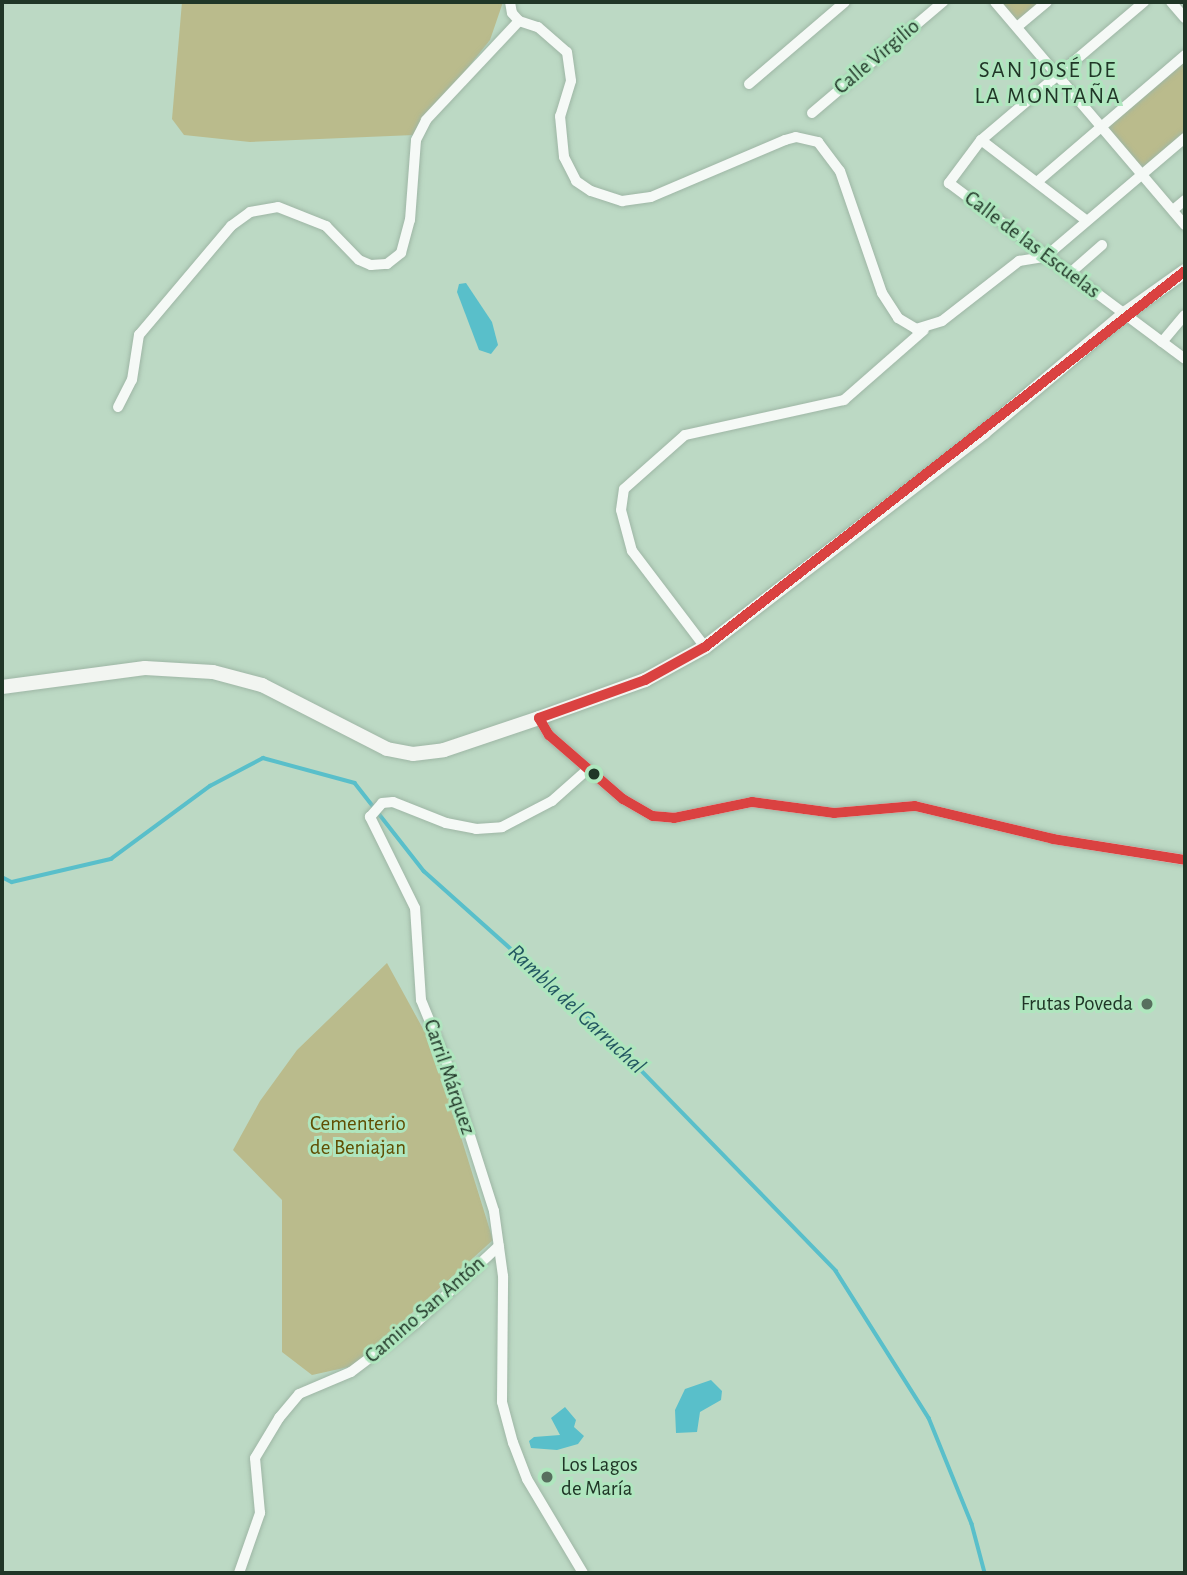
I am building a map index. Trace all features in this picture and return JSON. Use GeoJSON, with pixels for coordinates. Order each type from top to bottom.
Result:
{"type":"FeatureCollection","features":[{"type":"Feature","properties":{"kind":"main road"},"geometry":{"type":"LineString","coordinates":[[2,687],[145,668],[213,671],[262,685],[387,749],[413,754],[444,750],[539,719],[645,680],[705,647],[984,432],[1126,313],[1183,277]]}},
{"type":"Feature","properties":{"kind":"street"},"geometry":{"type":"LineString","coordinates":[[510,2],[512,13],[519,21],[538,27],[567,52],[571,81],[560,116],[564,157],[576,181],[622,201],[651,197],[785,140],[796,137],[818,142],[840,171],[882,293],[902,322],[924,330]]}},
{"type":"Feature","properties":{"kind":"street"},"geometry":{"type":"LineString","coordinates":[[748,84],[845,2]]}},
{"type":"Feature","properties":{"kind":"street","name":"Calle Virgilio"},"geometry":{"type":"LineString","coordinates":[[812,113],[943,2]]}},
{"type":"Feature","properties":{"kind":"street"},"geometry":{"type":"LineString","coordinates":[[995,2],[1185,225]]}},
{"type":"Feature","properties":{"kind":"street"},"geometry":{"type":"LineString","coordinates":[[1017,27],[1047,2]]}},
{"type":"Feature","properties":{"kind":"street"},"geometry":{"type":"LineString","coordinates":[[1087,221],[981,140],[1144,2]]}},
{"type":"Feature","properties":{"kind":"street"},"geometry":{"type":"LineString","coordinates":[[1171,2],[1185,18]]}},
{"type":"Feature","properties":{"kind":"street"},"geometry":{"type":"LineString","coordinates":[[118,407],[132,380],[139,335],[231,226],[250,212],[278,208],[326,226],[359,260],[371,265],[387,264],[401,253],[410,219],[416,140],[426,120],[519,21]]}},
{"type":"Feature","properties":{"kind":"street"},"geometry":{"type":"LineString","coordinates":[[1037,182],[1185,55]]}},
{"type":"Feature","properties":{"kind":"street"},"geometry":{"type":"LineString","coordinates":[[705,647],[632,551],[621,510],[624,489],[685,435],[844,400],[924,330],[942,321],[1019,261],[1045,257],[1185,138]]}},
{"type":"Feature","properties":{"kind":"street","name":"Calle de las Escuelas"},"geometry":{"type":"LineString","coordinates":[[981,140],[949,183],[1185,359]]}},
{"type":"Feature","properties":{"kind":"street"},"geometry":{"type":"LineString","coordinates":[[1173,211],[1185,200]]}},
{"type":"Feature","properties":{"kind":"street"},"geometry":{"type":"LineString","coordinates":[[1069,274],[1102,245]]}},
{"type":"Feature","properties":{"kind":"street"},"geometry":{"type":"LineString","coordinates":[[1162,342],[1185,315]]}},
{"type":"Feature","properties":{"kind":"street"},"geometry":{"type":"LineString","coordinates":[[539,719],[549,735],[630,804],[663,818],[752,802],[834,813],[915,806],[1053,839],[1185,860]]}},
{"type":"Feature","properties":{"kind":"street","name":"Carril Márquez"},"geometry":{"type":"LineString","coordinates":[[583,1573],[527,1479],[502,1402],[503,1276],[490,1198],[446,1061],[421,1000],[415,908],[370,817],[382,803],[393,802],[446,823],[476,829],[502,827],[552,801],[588,769]]}},
{"type":"Feature","properties":{"kind":"street","name":"Camino San Antón"},"geometry":{"type":"LineString","coordinates":[[239,1573],[260,1513],[256,1458],[279,1418],[299,1394],[351,1372],[416,1323],[499,1246]]}},
{"type":"Feature","properties":{"kind":"green space"},"geometry":{"type":"Polygon","coordinates":[[[182,2],[503,2],[490,40],[414,135],[250,142],[184,135],[172,119],[182,2]]]}},
{"type":"Feature","properties":{"kind":"green space"},"geometry":{"type":"Polygon","coordinates":[[[995,2],[1047,2],[1017,27],[995,2]]]}},
{"type":"Feature","properties":{"kind":"green space"},"geometry":{"type":"Polygon","coordinates":[[[1185,55],[1185,138],[1143,174],[1102,126],[1185,55]]]}},
{"type":"Feature","properties":{"kind":"green space","name":"Cementerio de Beniajan"},"geometry":{"type":"Polygon","coordinates":[[[387,963],[433,1047],[493,1240],[353,1366],[312,1375],[282,1352],[282,1200],[233,1150],[260,1101],[297,1050],[387,963]]]}},
{"type":"Feature","properties":{"kind":"water"},"geometry":{"type":"Polygon","coordinates":[[[466,283],[492,322],[498,345],[491,354],[479,350],[457,292],[459,284],[466,283]]]}},
{"type":"Feature","properties":{"kind":"water"},"geometry":{"type":"Polygon","coordinates":[[[711,1380],[722,1391],[721,1400],[700,1412],[697,1432],[676,1433],[675,1410],[685,1389],[711,1380]]]}},
{"type":"Feature","properties":{"kind":"water"},"geometry":{"type":"Polygon","coordinates":[[[565,1407],[576,1420],[574,1427],[584,1436],[578,1444],[557,1450],[531,1448],[529,1441],[534,1437],[560,1435],[551,1418],[565,1407]]]}},
{"type":"Feature","properties":{"kind":"waterway","name":"Rambla del Garruchal"},"geometry":{"type":"LineString","coordinates":[[2,877],[12,882],[111,859],[210,786],[263,758],[355,783],[424,871],[602,1030],[836,1271],[929,1418],[972,1524],[985,1573]]}},
{"type":"Feature","properties":{"kind":"transit line"},"geometry":{"type":"LineString","coordinates":[[539,718],[645,680],[705,647],[1185,271]]}},
{"type":"Feature","properties":{"kind":"transit line"},"geometry":{"type":"LineString","coordinates":[[539,718],[549,735],[623,799],[653,816],[674,818],[752,802],[834,813],[915,806],[1053,839],[1185,860]]}},
{"type":"Feature","properties":{"kind":"place","name":"Frutas Poveda"},"geometry":{"type":"Point","coordinates":[1147,1004]}},
{"type":"Feature","properties":{"kind":"place","name":"Los Lagos de María"},"geometry":{"type":"Point","coordinates":[547,1477]}},
{"type":"Feature","properties":{"kind":"district","name":"SAN JOSÉ DE LA MONTAÑA"},"geometry":{"type":"Point","coordinates":[1048,84]}}]}
